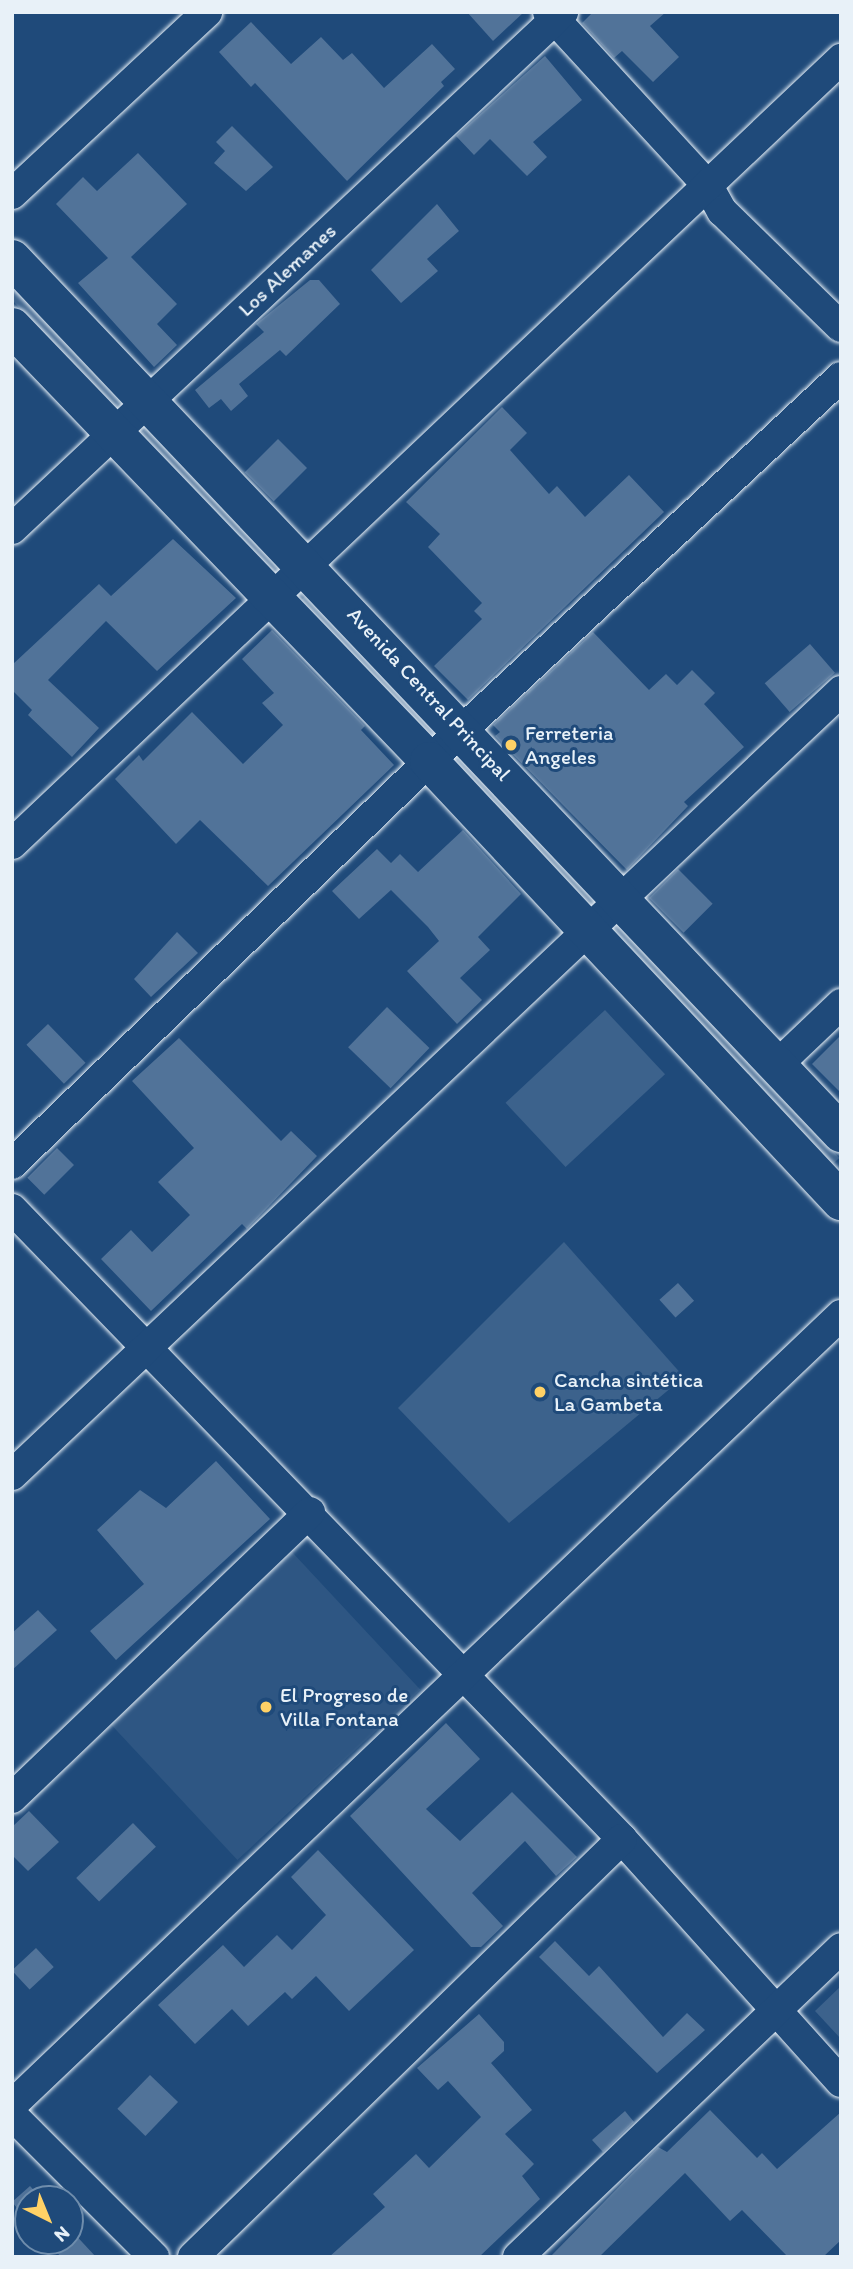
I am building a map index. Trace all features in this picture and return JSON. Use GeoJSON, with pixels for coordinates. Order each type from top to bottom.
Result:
{"type":"FeatureCollection","features":[{"type":"Feature","properties":{"kind":"street"},"geometry":{"type":"LineString","coordinates":[[12,194],[207,12]]}},
{"type":"Feature","properties":{"kind":"street"},"geometry":{"type":"LineString","coordinates":[[556,15],[708,186],[722,211],[841,327]]}},
{"type":"Feature","properties":{"kind":"street","name":"Los Alemanes"},"geometry":{"type":"LineString","coordinates":[[12,529],[556,15]]}},
{"type":"Feature","properties":{"kind":"street"},"geometry":{"type":"LineString","coordinates":[[12,844],[841,59]]}},
{"type":"Feature","properties":{"kind":"street","name":"Avenida Central Principal"},"geometry":{"type":"LineString","coordinates":[[12,259],[145,401],[306,564],[464,730],[841,1133]]}},
{"type":"Feature","properties":{"kind":"street"},"geometry":{"type":"LineString","coordinates":[[12,327],[429,761],[841,1201]]}},
{"type":"Feature","properties":{"kind":"street"},"geometry":{"type":"LineString","coordinates":[[12,1164],[429,761],[841,377]]}},
{"type":"Feature","properties":{"kind":"street"},"geometry":{"type":"LineString","coordinates":[[12,1475],[149,1349],[841,691]]}},
{"type":"Feature","properties":{"kind":"street"},"geometry":{"type":"LineString","coordinates":[[776,1066],[841,1004]]}},
{"type":"Feature","properties":{"kind":"street"},"geometry":{"type":"LineString","coordinates":[[12,1209],[310,1512],[622,1839],[841,2082]]}},
{"type":"Feature","properties":{"kind":"street"},"geometry":{"type":"LineString","coordinates":[[12,2105],[841,1315]]}},
{"type":"Feature","properties":{"kind":"street"},"geometry":{"type":"LineString","coordinates":[[12,1797],[310,1512]]}},
{"type":"Feature","properties":{"kind":"street"},"geometry":{"type":"LineString","coordinates":[[193,2257],[622,1839]]}},
{"type":"Feature","properties":{"kind":"street"},"geometry":{"type":"LineString","coordinates":[[518,2257],[841,1948]]}},
{"type":"Feature","properties":{"kind":"street"},"geometry":{"type":"LineString","coordinates":[[12,2115],[154,2257]]}},
{"type":"Feature","properties":{"kind":"shaded area"},"geometry":{"type":"Polygon","coordinates":[[[12,283],[123,399],[114,408],[12,300],[12,283]]]}},
{"type":"Feature","properties":{"kind":"shaded area"},"geometry":{"type":"Polygon","coordinates":[[[147,428],[279,565],[271,572],[139,436],[147,428]]]}},
{"type":"Feature","properties":{"kind":"shaded area"},"geometry":{"type":"Polygon","coordinates":[[[309,593],[437,730],[428,738],[300,601],[309,593]]]}},
{"type":"Feature","properties":{"kind":"shaded area"},"geometry":{"type":"Polygon","coordinates":[[[463,756],[599,902],[589,910],[453,765],[463,756]]]}},
{"type":"Feature","properties":{"kind":"shaded area"},"geometry":{"type":"Polygon","coordinates":[[[621,924],[839,1158],[831,1166],[613,932],[621,924]]]}},
{"type":"Feature","properties":{"kind":"shaded area"},"geometry":{"type":"Polygon","coordinates":[[[605,1010],[665,1074],[566,1167],[506,1103],[605,1010]]]}},
{"type":"Feature","properties":{"kind":"shaded area","name":"Cancha sintética La Gambeta"},"geometry":{"type":"Polygon","coordinates":[[[564,1242],[684,1377],[509,1523],[398,1408],[564,1242]]]}},
{"type":"Feature","properties":{"kind":"shaded area","name":"El Progreso de Villa Fontana"},"geometry":{"type":"Polygon","coordinates":[[[292,1552],[420,1689],[237,1860],[109,1722],[292,1552]]]}},
{"type":"Feature","properties":{"kind":"shaded area"},"geometry":{"type":"Polygon","coordinates":[[[841,1986],[841,2039],[815,2011],[841,1986]]]}},
{"type":"Feature","properties":{"kind":"building"},"geometry":{"type":"Polygon","coordinates":[[[467,12],[524,12],[493,41],[467,12]]]}},
{"type":"Feature","properties":{"kind":"building"},"geometry":{"type":"Polygon","coordinates":[[[593,12],[666,12],[650,26],[679,57],[653,82],[622,51],[614,58],[582,23],[593,12]]]}},
{"type":"Feature","properties":{"kind":"building"},"geometry":{"type":"Polygon","coordinates":[[[251,22],[291,64],[321,37],[343,60],[352,53],[384,88],[432,44],[455,69],[441,82],[444,86],[347,181],[255,83],[251,87],[219,52],[251,22]]]}},
{"type":"Feature","properties":{"kind":"building"},"geometry":{"type":"Polygon","coordinates":[[[545,56],[582,100],[533,142],[547,157],[527,176],[490,139],[474,155],[456,136],[545,56]]]}},
{"type":"Feature","properties":{"kind":"building"},"geometry":{"type":"Polygon","coordinates":[[[232,126],[273,167],[246,191],[214,163],[225,151],[216,142],[232,126]]]}},
{"type":"Feature","properties":{"kind":"building"},"geometry":{"type":"Polygon","coordinates":[[[138,153],[187,204],[131,257],[177,304],[157,324],[177,345],[154,367],[78,283],[108,258],[56,204],[83,177],[97,191],[138,153]]]}},
{"type":"Feature","properties":{"kind":"building"},"geometry":{"type":"Polygon","coordinates":[[[437,204],[459,231],[427,259],[438,271],[401,303],[371,270],[437,204]]]}},
{"type":"Feature","properties":{"kind":"building"},"geometry":{"type":"Polygon","coordinates":[[[310,280],[319,280],[340,304],[286,356],[280,350],[239,384],[248,396],[231,411],[221,399],[209,408],[195,390],[264,332],[256,324],[310,280]]]}},
{"type":"Feature","properties":{"kind":"building"},"geometry":{"type":"Polygon","coordinates":[[[502,407],[527,433],[510,450],[549,494],[557,486],[585,517],[629,475],[664,512],[468,700],[434,666],[482,619],[474,611],[482,603],[428,547],[440,534],[406,502],[502,407]]]}},
{"type":"Feature","properties":{"kind":"building"},"geometry":{"type":"Polygon","coordinates":[[[278,439],[307,468],[274,501],[245,472],[278,439]]]}},
{"type":"Feature","properties":{"kind":"building"},"geometry":{"type":"Polygon","coordinates":[[[173,539],[236,598],[157,671],[106,621],[48,680],[99,728],[72,757],[28,715],[32,710],[12,690],[12,665],[99,584],[111,596],[173,539]]]}},
{"type":"Feature","properties":{"kind":"building"},"geometry":{"type":"Polygon","coordinates":[[[272,630],[365,726],[361,730],[394,765],[268,886],[200,820],[176,844],[115,779],[139,755],[143,761],[192,712],[243,764],[283,725],[262,703],[274,693],[242,659],[272,630]]]}},
{"type":"Feature","properties":{"kind":"building"},"geometry":{"type":"Polygon","coordinates":[[[593,632],[649,690],[666,674],[677,685],[692,670],[715,693],[704,704],[744,747],[684,802],[688,806],[627,870],[495,736],[500,732],[493,725],[593,632]]]}},
{"type":"Feature","properties":{"kind":"building"},"geometry":{"type":"Polygon","coordinates":[[[810,644],[835,673],[790,712],[765,683],[810,644]]]}},
{"type":"Feature","properties":{"kind":"building"},"geometry":{"type":"Polygon","coordinates":[[[463,830],[521,894],[478,937],[490,950],[460,978],[482,1000],[457,1024],[407,971],[439,941],[428,927],[391,890],[359,919],[332,891],[377,849],[391,863],[400,854],[418,872],[463,830]]]}},
{"type":"Feature","properties":{"kind":"building"},"geometry":{"type":"Polygon","coordinates":[[[678,869],[713,904],[684,933],[649,898],[678,869]]]}},
{"type":"Feature","properties":{"kind":"building"},"geometry":{"type":"Polygon","coordinates":[[[177,932],[198,953],[151,997],[134,979],[177,932]]]}},
{"type":"Feature","properties":{"kind":"building"},"geometry":{"type":"Polygon","coordinates":[[[387,1007],[429,1048],[391,1088],[348,1047],[387,1007]]]}},
{"type":"Feature","properties":{"kind":"building"},"geometry":{"type":"Polygon","coordinates":[[[48,1024],[86,1063],[64,1084],[26,1045],[48,1024]]]}},
{"type":"Feature","properties":{"kind":"building"},"geometry":{"type":"Polygon","coordinates":[[[841,1035],[841,1093],[812,1064],[841,1035]]]}},
{"type":"Feature","properties":{"kind":"building"},"geometry":{"type":"Polygon","coordinates":[[[179,1038],[281,1141],[291,1131],[317,1156],[247,1229],[242,1224],[151,1311],[101,1259],[131,1230],[152,1252],[190,1215],[158,1182],[194,1148],[132,1081],[179,1038]]]}},
{"type":"Feature","properties":{"kind":"building"},"geometry":{"type":"Polygon","coordinates":[[[57,1148],[74,1165],[44,1195],[27,1178],[57,1148]]]}},
{"type":"Feature","properties":{"kind":"building"},"geometry":{"type":"Polygon","coordinates":[[[678,1283],[694,1301],[675,1318],[659,1300],[678,1283]]]}},
{"type":"Feature","properties":{"kind":"building"},"geometry":{"type":"Polygon","coordinates":[[[216,1461],[270,1519],[116,1660],[90,1631],[144,1584],[97,1530],[140,1490],[166,1508],[216,1461]]]}},
{"type":"Feature","properties":{"kind":"building"},"geometry":{"type":"Polygon","coordinates":[[[38,1610],[57,1630],[12,1670],[12,1633],[38,1610]]]}},
{"type":"Feature","properties":{"kind":"building"},"geometry":{"type":"Polygon","coordinates":[[[446,1723],[480,1759],[426,1809],[460,1841],[512,1792],[577,1857],[556,1876],[525,1841],[472,1893],[503,1926],[481,1947],[471,1947],[350,1816],[446,1723]]]}},
{"type":"Feature","properties":{"kind":"building"},"geometry":{"type":"Polygon","coordinates":[[[29,1811],[59,1842],[28,1871],[12,1855],[12,1827],[29,1811]]]}},
{"type":"Feature","properties":{"kind":"building"},"geometry":{"type":"Polygon","coordinates":[[[133,1823],[156,1847],[99,1902],[76,1878],[133,1823]]]}},
{"type":"Feature","properties":{"kind":"building"},"geometry":{"type":"Polygon","coordinates":[[[318,1850],[414,1950],[349,2011],[316,1976],[292,1999],[285,1992],[248,2026],[232,2009],[195,2044],[158,2005],[223,1945],[244,1967],[277,1935],[292,1950],[326,1915],[291,1877],[318,1850]]]}},
{"type":"Feature","properties":{"kind":"building"},"geometry":{"type":"Polygon","coordinates":[[[555,1941],[589,1976],[599,1966],[663,2037],[687,2013],[705,2030],[657,2073],[539,1957],[555,1941]]]}},
{"type":"Feature","properties":{"kind":"building"},"geometry":{"type":"Polygon","coordinates":[[[36,1948],[54,1967],[30,1990],[12,1970],[36,1948]]]}},
{"type":"Feature","properties":{"kind":"building"},"geometry":{"type":"Polygon","coordinates":[[[479,2014],[504,2042],[504,2051],[491,2063],[532,2110],[505,2134],[534,2164],[522,2176],[540,2199],[479,2257],[329,2257],[385,2207],[373,2194],[416,2154],[429,2168],[481,2117],[448,2081],[438,2090],[417,2068],[479,2014]]]}},
{"type":"Feature","properties":{"kind":"building"},"geometry":{"type":"Polygon","coordinates":[[[150,2075],[178,2102],[145,2136],[117,2109],[150,2075]]]}},
{"type":"Feature","properties":{"kind":"building"},"geometry":{"type":"Polygon","coordinates":[[[710,2110],[757,2158],[762,2153],[777,2169],[841,2112],[841,2240],[823,2257],[788,2257],[742,2210],[730,2221],[685,2173],[599,2257],[550,2257],[658,2147],[667,2152],[710,2110]]]}},
{"type":"Feature","properties":{"kind":"building"},"geometry":{"type":"Polygon","coordinates":[[[625,2111],[634,2122],[603,2152],[592,2140],[625,2111]]]}},
{"type":"Feature","properties":{"kind":"building"},"geometry":{"type":"Polygon","coordinates":[[[84,2244],[96,2257],[59,2255],[84,2255],[84,2244]]]}},
{"type":"Feature","properties":{"kind":"place","name":"Ferreteria Angeles"},"geometry":{"type":"Point","coordinates":[511,745]}},
{"type":"Feature","properties":{"kind":"place","name":"Cancha sintética La Gambeta"},"geometry":{"type":"Point","coordinates":[540,1392]}},
{"type":"Feature","properties":{"kind":"place","name":"El Progreso de Villa Fontana"},"geometry":{"type":"Point","coordinates":[266,1707]}}]}
